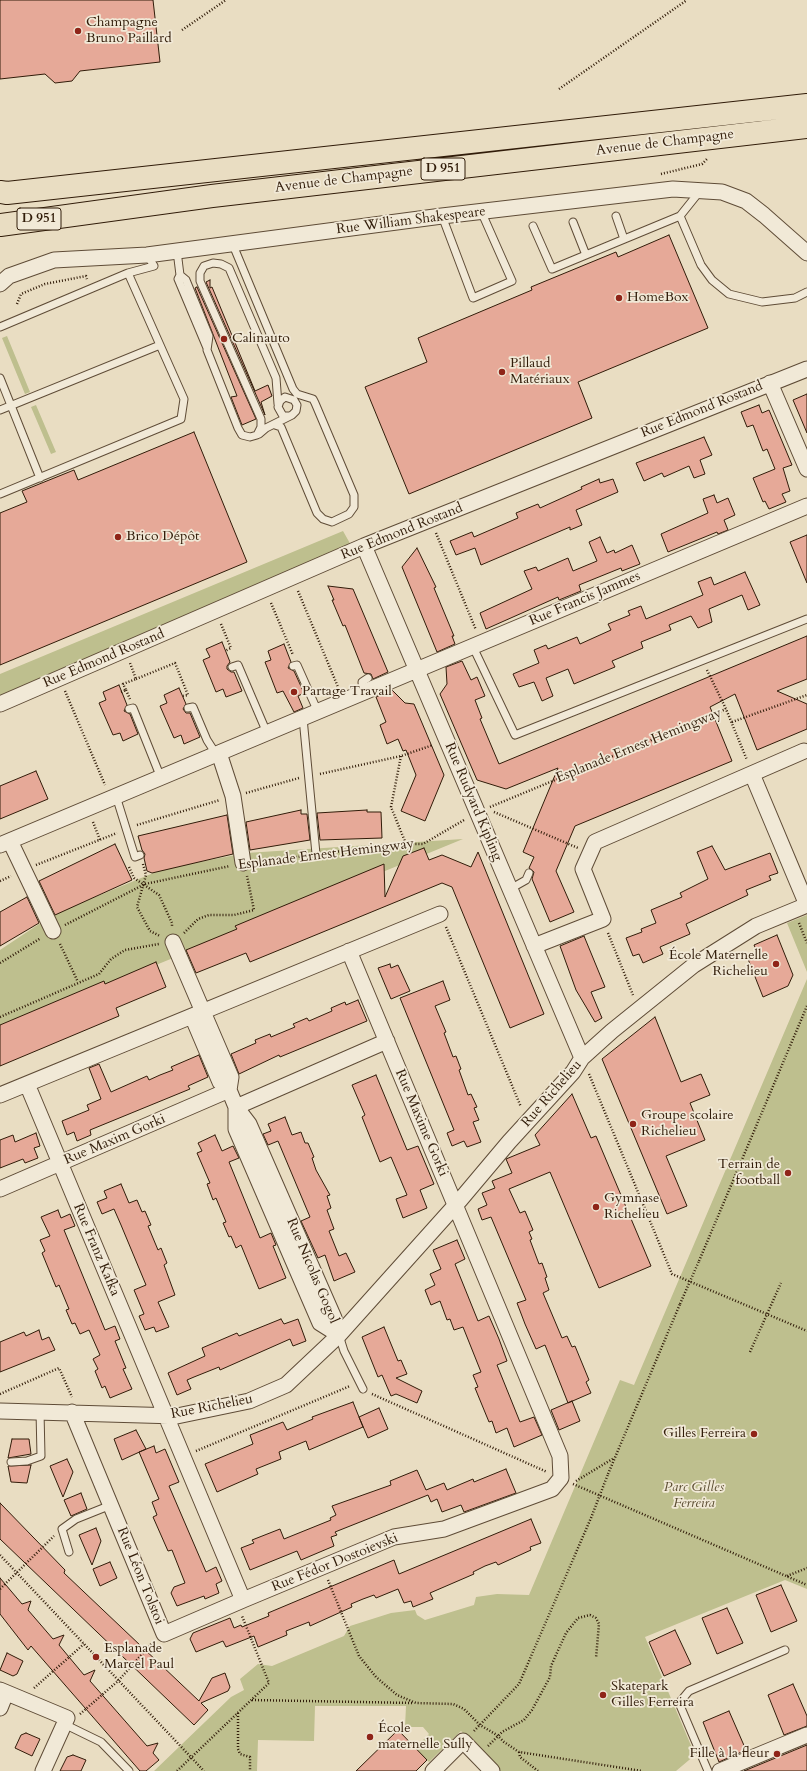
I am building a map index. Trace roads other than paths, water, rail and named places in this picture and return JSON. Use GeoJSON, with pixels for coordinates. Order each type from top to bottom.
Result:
{"type":"FeatureCollection","features":[{"type":"Feature","properties":{"kind":"main road","name":"Avenue de Champagne"},"geometry":{"type":"LineString","coordinates":[[0,192],[15,192],[807,105]]}},
{"type":"Feature","properties":{"kind":"main road","name":"Avenue de Champagne"},"geometry":{"type":"LineString","coordinates":[[0,225],[212,196],[807,127]]}},
{"type":"Feature","properties":{"kind":"street","name":"Rue William Shakespeare"},"geometry":{"type":"LineString","coordinates":[[0,284],[9,276],[54,260],[147,255],[233,245],[442,216],[673,189],[722,192],[746,201],[764,214],[807,253]]}},
{"type":"Feature","properties":{"kind":"street","name":"Rue Edmond Rostand"},"geometry":{"type":"LineString","coordinates":[[0,704],[364,546],[807,369]]}},
{"type":"Feature","properties":{"kind":"street"},"geometry":{"type":"LineString","coordinates":[[770,383],[807,469]]}},
{"type":"Feature","properties":{"kind":"street","name":"Rue Francis Jammes"},"geometry":{"type":"LineString","coordinates":[[5,843],[807,506]]}},
{"type":"Feature","properties":{"kind":"street","name":"Rue Rudyard Kipling"},"geometry":{"type":"LineString","coordinates":[[364,546],[446,740],[482,811],[510,889],[582,1058]]}},
{"type":"Feature","properties":{"kind":"street"},"geometry":{"type":"LineString","coordinates":[[534,946],[603,919],[583,869],[595,842],[804,751]]}},
{"type":"Feature","properties":{"kind":"street"},"geometry":{"type":"LineString","coordinates":[[218,754],[233,796],[243,863]]}},
{"type":"Feature","properties":{"kind":"street"},"geometry":{"type":"LineString","coordinates":[[752,774],[807,905]]}},
{"type":"Feature","properties":{"kind":"street"},"geometry":{"type":"LineString","coordinates":[[5,843],[24,870],[56,937]]}},
{"type":"Feature","properties":{"kind":"street","name":"Rue Richelieu"},"geometry":{"type":"LineString","coordinates":[[0,1411],[177,1416],[235,1404],[268,1394],[286,1385],[339,1335],[573,1072],[582,1058],[638,1008],[694,965],[756,926],[793,909],[807,905]]}},
{"type":"Feature","properties":{"kind":"street"},"geometry":{"type":"LineString","coordinates":[[0,1094],[440,914]]}},
{"type":"Feature","properties":{"kind":"street","name":"Rue Nicolas Gogol"},"geometry":{"type":"LineString","coordinates":[[172,942],[197,1014],[231,1077],[229,1090],[236,1107],[249,1124],[334,1318],[339,1335]]}},
{"type":"Feature","properties":{"kind":"street","name":"Rue Maxime Gorki"},"geometry":{"type":"LineString","coordinates":[[349,951],[455,1205]]}},
{"type":"Feature","properties":{"kind":"street"},"geometry":{"type":"LineString","coordinates":[[236,1107],[387,1041]]}},
{"type":"Feature","properties":{"kind":"street","name":"Rue Franz Kafka"},"geometry":{"type":"LineString","coordinates":[[27,1084],[166,1416]]}},
{"type":"Feature","properties":{"kind":"street","name":"Rue Maxim Gorki"},"geometry":{"type":"LineString","coordinates":[[0,1189],[229,1090]]}},
{"type":"Feature","properties":{"kind":"street","name":"Rue Fédor Dostoievski"},"geometry":{"type":"LineString","coordinates":[[240,1601],[394,1537],[444,1529],[552,1489],[561,1478],[560,1456],[455,1205]]}},
{"type":"Feature","properties":{"kind":"street","name":"Rue Léon Tolstoi"},"geometry":{"type":"LineString","coordinates":[[76,1412],[111,1505],[164,1634],[240,1601]]}},
{"type":"Feature","properties":{"kind":"street"},"geometry":{"type":"LineString","coordinates":[[166,1416],[240,1601]]}},
{"type":"Feature","properties":{"kind":"street"},"geometry":{"type":"LineString","coordinates":[[0,1708],[3,1691],[67,1718],[68,1726],[43,1771]]}},
{"type":"Feature","properties":{"kind":"street"},"geometry":{"type":"LineString","coordinates":[[720,1771],[807,1735]]}},
{"type":"Feature","properties":{"kind":"street"},"geometry":{"type":"LineString","coordinates":[[433,1771],[463,1741],[492,1771]]}},
{"type":"Feature","properties":{"kind":"lane"},"geometry":{"type":"LineString","coordinates":[[533,226],[552,269],[680,216],[700,190]]}},
{"type":"Feature","properties":{"kind":"lane"},"geometry":{"type":"LineString","coordinates":[[442,216],[473,298],[512,281],[481,212]]}},
{"type":"Feature","properties":{"kind":"lane"},"geometry":{"type":"LineString","coordinates":[[616,216],[624,239]]}},
{"type":"Feature","properties":{"kind":"lane"},"geometry":{"type":"LineString","coordinates":[[680,216],[701,265],[712,280],[729,294],[762,302],[795,298],[807,292]]}},
{"type":"Feature","properties":{"kind":"lane"},"geometry":{"type":"LineString","coordinates":[[573,222],[586,255]]}},
{"type":"Feature","properties":{"kind":"lane"},"geometry":{"type":"LineString","coordinates":[[233,245],[293,389],[297,394],[313,399],[315,403],[354,495],[354,507],[349,514],[332,522],[324,519],[317,513],[281,427],[275,425]]}},
{"type":"Feature","properties":{"kind":"lane"},"geometry":{"type":"LineString","coordinates":[[177,251],[180,275],[186,280],[209,336],[208,350],[242,435],[250,437],[257,435],[266,428],[275,425],[296,411],[297,394]]}},
{"type":"Feature","properties":{"kind":"lane"},"geometry":{"type":"LineString","coordinates":[[0,327],[128,273],[154,266],[147,255]]}},
{"type":"Feature","properties":{"kind":"lane"},"geometry":{"type":"LineString","coordinates":[[257,435],[261,427],[261,419],[200,281],[200,273],[204,266],[213,263],[221,264],[229,268],[276,378],[278,404],[281,413],[289,416]]}},
{"type":"Feature","properties":{"kind":"lane"},"geometry":{"type":"LineString","coordinates":[[0,494],[181,419],[184,399],[128,273]]}},
{"type":"Feature","properties":{"kind":"lane"},"geometry":{"type":"LineString","coordinates":[[0,410],[160,344]]}},
{"type":"Feature","properties":{"kind":"lane"},"geometry":{"type":"LineString","coordinates":[[0,378],[40,478]]}},
{"type":"Feature","properties":{"kind":"lane"},"geometry":{"type":"LineString","coordinates":[[278,404],[285,397],[292,398],[296,402]]}},
{"type":"Feature","properties":{"kind":"lane"},"geometry":{"type":"LineString","coordinates":[[478,645],[515,735],[807,619]]}},
{"type":"Feature","properties":{"kind":"lane"},"geometry":{"type":"LineString","coordinates":[[232,667],[238,665],[267,733]]}},
{"type":"Feature","properties":{"kind":"lane"},"geometry":{"type":"LineString","coordinates":[[293,666],[297,665],[318,712]]}},
{"type":"Feature","properties":{"kind":"lane"},"geometry":{"type":"LineString","coordinates":[[363,693],[362,682],[368,678]]}},
{"type":"Feature","properties":{"kind":"lane"},"geometry":{"type":"LineString","coordinates":[[188,708],[193,707],[207,740],[218,754]]}},
{"type":"Feature","properties":{"kind":"lane"},"geometry":{"type":"LineString","coordinates":[[129,709],[134,708],[161,778]]}},
{"type":"Feature","properties":{"kind":"lane"},"geometry":{"type":"LineString","coordinates":[[303,718],[310,776],[316,854]]}},
{"type":"Feature","properties":{"kind":"lane"},"geometry":{"type":"LineString","coordinates":[[114,797],[137,856],[127,860]]}},
{"type":"Feature","properties":{"kind":"lane"},"geometry":{"type":"LineString","coordinates":[[510,889],[526,880],[529,873]]}},
{"type":"Feature","properties":{"kind":"lane"},"geometry":{"type":"LineString","coordinates":[[339,1335],[344,1351],[363,1390]]}},
{"type":"Feature","properties":{"kind":"lane"},"geometry":{"type":"LineString","coordinates":[[11,1462],[28,1461],[41,1456],[40,1411]]}},
{"type":"Feature","properties":{"kind":"lane"},"geometry":{"type":"LineString","coordinates":[[69,1552],[62,1529],[76,1519],[111,1505]]}},
{"type":"Feature","properties":{"kind":"lane"},"geometry":{"type":"LineString","coordinates":[[708,1771],[679,1703],[689,1691],[785,1650]]}},
{"type":"Feature","properties":{"kind":"lane"},"geometry":{"type":"LineString","coordinates":[[68,1726],[101,1742],[128,1771]]}},
{"type":"Feature","properties":{"kind":"place","name":"Champagne Bruno Paillard"},"geometry":{"type":"Point","coordinates":[78,31]}},
{"type":"Feature","properties":{"kind":"place","name":"HomeBox"},"geometry":{"type":"Point","coordinates":[619,298]}},
{"type":"Feature","properties":{"kind":"place","name":"Calinauto"},"geometry":{"type":"Point","coordinates":[224,339]}},
{"type":"Feature","properties":{"kind":"place","name":"Pillaud Matériaux"},"geometry":{"type":"Point","coordinates":[502,372]}},
{"type":"Feature","properties":{"kind":"place","name":"Brico Dépôt"},"geometry":{"type":"Point","coordinates":[118,537]}},
{"type":"Feature","properties":{"kind":"place","name":"Partage Travail"},"geometry":{"type":"Point","coordinates":[294,692]}},
{"type":"Feature","properties":{"kind":"place","name":"École Maternelle Richelieu"},"geometry":{"type":"Point","coordinates":[776,964]}},
{"type":"Feature","properties":{"kind":"place","name":"Groupe scolaire Richelieu"},"geometry":{"type":"Point","coordinates":[633,1124]}},
{"type":"Feature","properties":{"kind":"place","name":"Terrain de football"},"geometry":{"type":"Point","coordinates":[788,1173]}},
{"type":"Feature","properties":{"kind":"place","name":"Gymnase Richelieu"},"geometry":{"type":"Point","coordinates":[596,1207]}},
{"type":"Feature","properties":{"kind":"place","name":"Gilles Ferreira"},"geometry":{"type":"Point","coordinates":[754,1434]}},
{"type":"Feature","properties":{"kind":"place","name":"Esplanade Marcel Paul"},"geometry":{"type":"Point","coordinates":[96,1657]}},
{"type":"Feature","properties":{"kind":"place","name":"Skatepark Gilles Ferreira"},"geometry":{"type":"Point","coordinates":[603,1695]}},
{"type":"Feature","properties":{"kind":"place","name":"École maternelle Sully"},"geometry":{"type":"Point","coordinates":[370,1737]}},
{"type":"Feature","properties":{"kind":"place","name":"Fille à la fleur"},"geometry":{"type":"Point","coordinates":[777,1754]}},
{"type":"Feature","properties":{"kind":"park label","name":"Parc Gilles Ferreira"},"geometry":{"type":"Point","coordinates":[694,1496]}}]}
